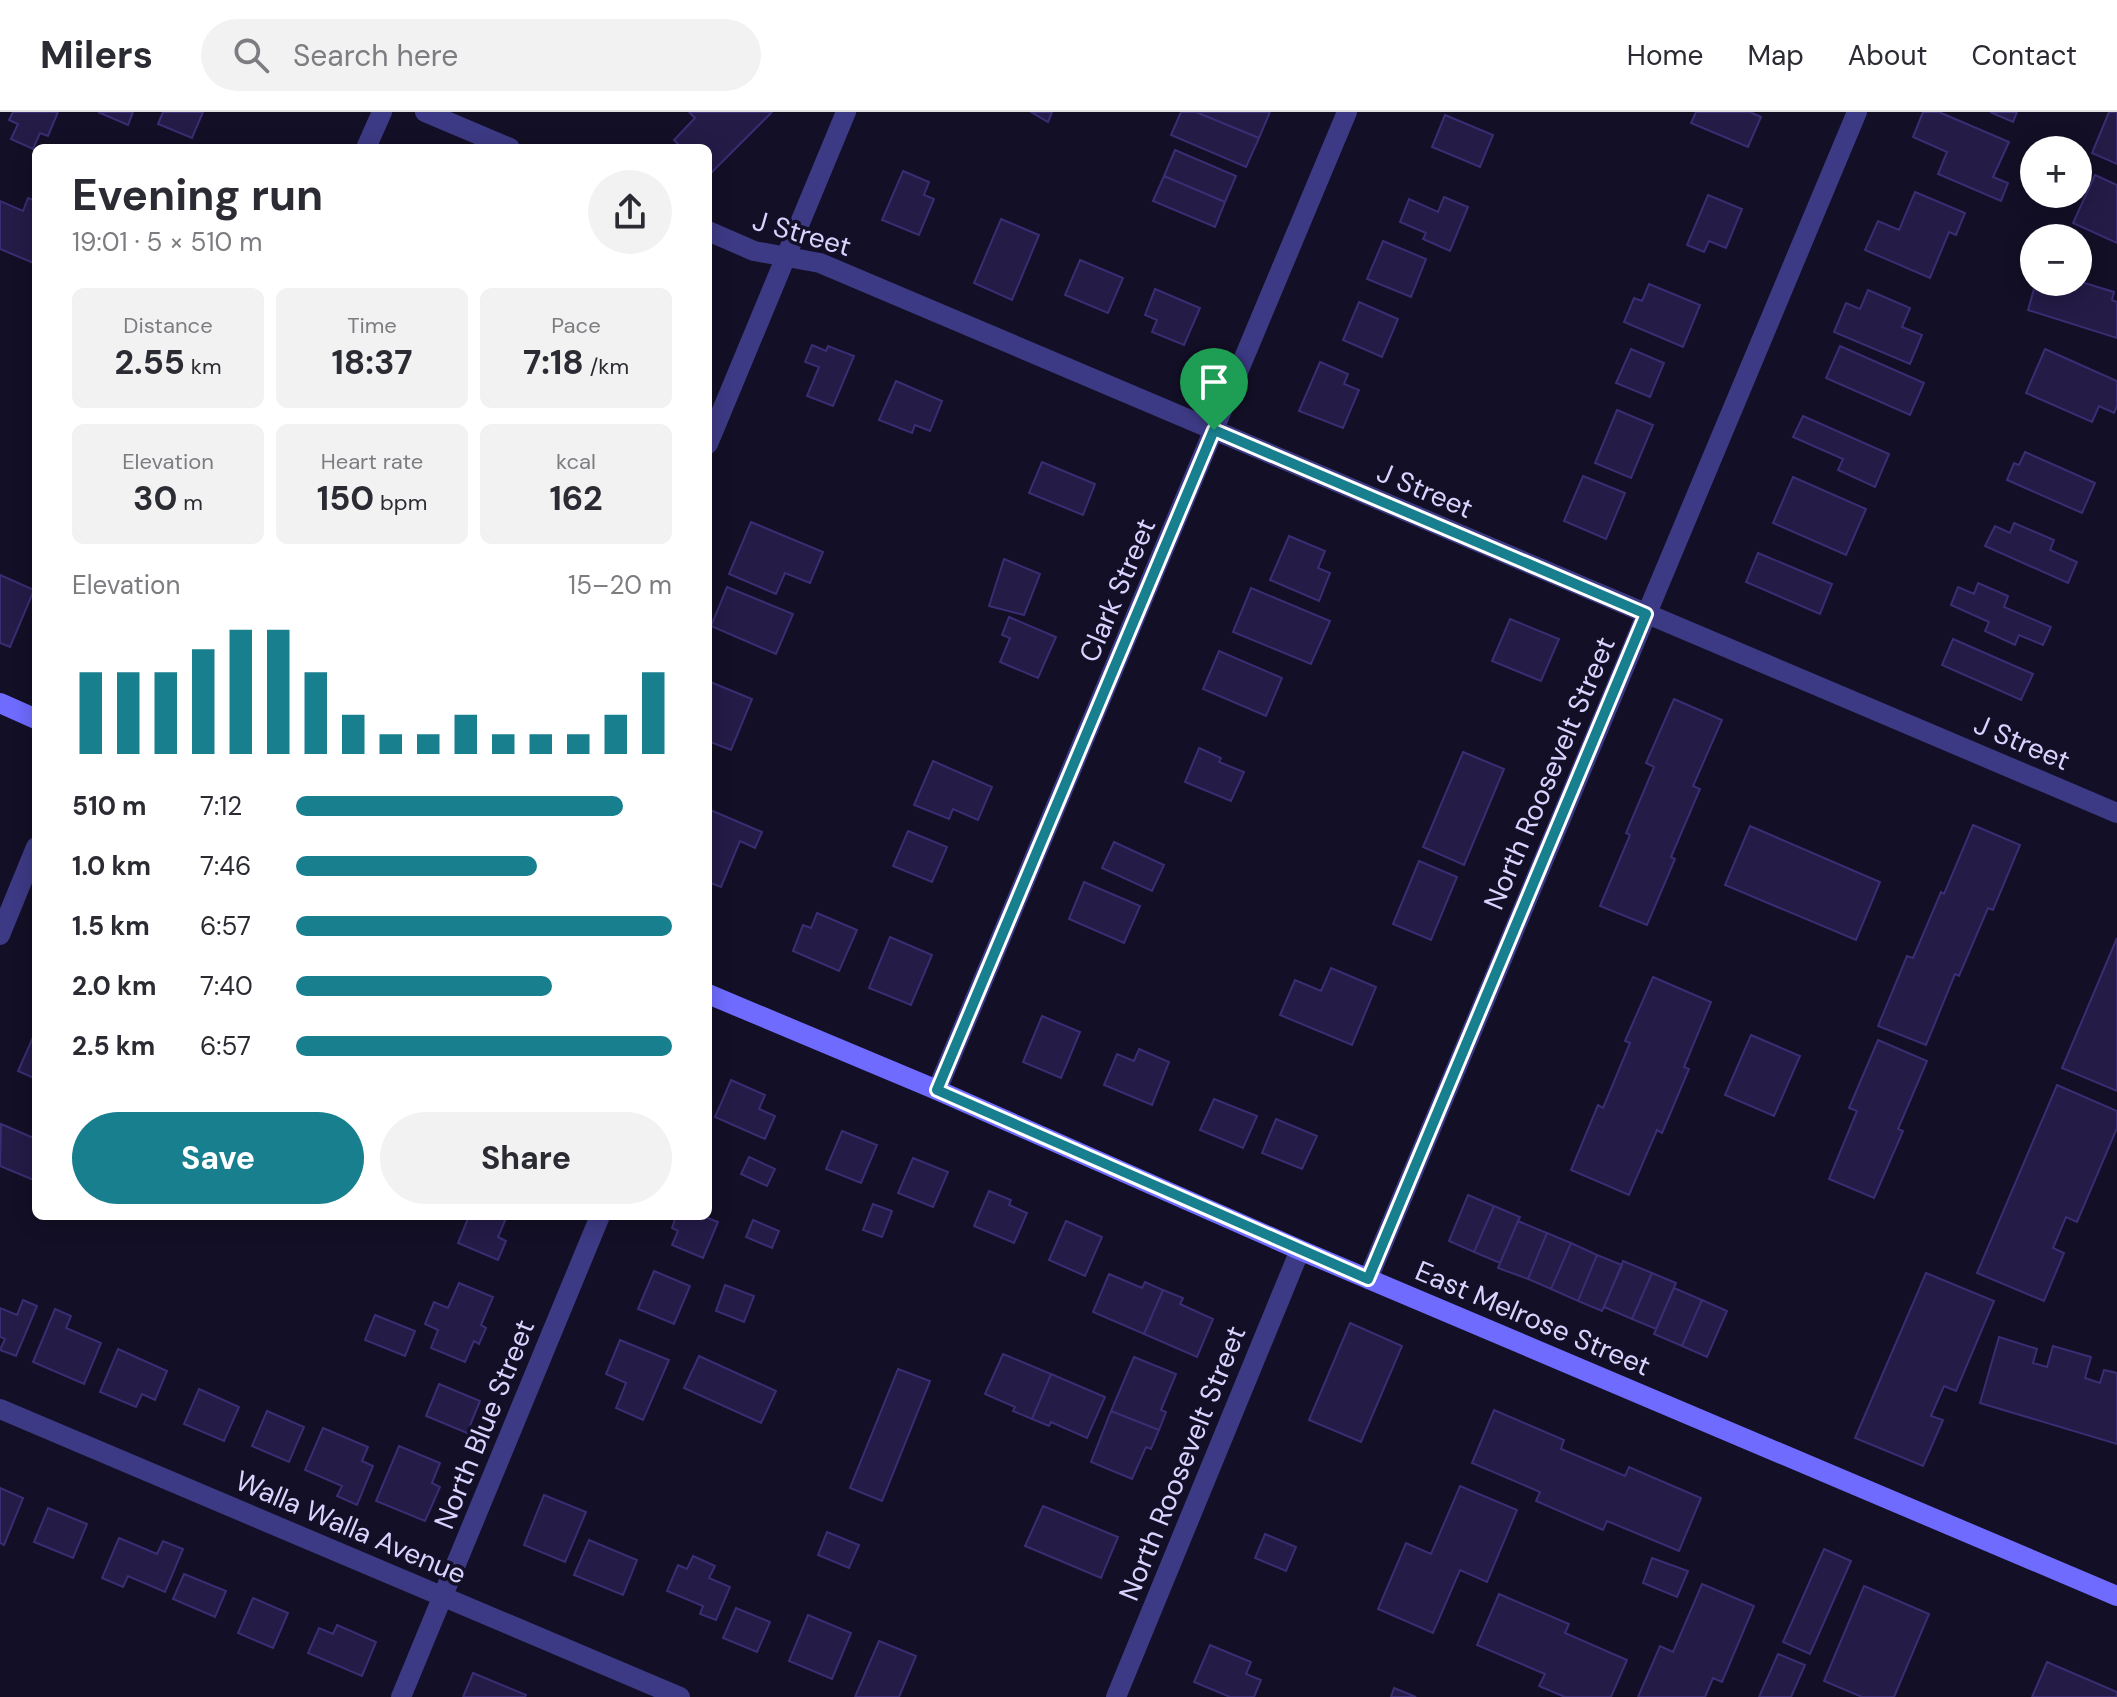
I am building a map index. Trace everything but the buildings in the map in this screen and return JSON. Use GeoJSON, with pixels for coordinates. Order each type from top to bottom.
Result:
{"type":"FeatureCollection","features":[{"type":"Feature","properties":{"kind":"main road"},"geometry":{"type":"LineString","coordinates":[[0,703],[32,717]]}},
{"type":"Feature","properties":{"kind":"main road","name":"East Melrose Street"},"geometry":{"type":"LineString","coordinates":[[712,996],[937,1090],[1300,1250],[2117,1596]]}},
{"type":"Feature","properties":{"kind":"street"},"geometry":{"type":"LineString","coordinates":[[368,144],[382,112]]}},
{"type":"Feature","properties":{"kind":"street"},"geometry":{"type":"LineString","coordinates":[[425,112],[501,144]]}},
{"type":"Feature","properties":{"kind":"street"},"geometry":{"type":"LineString","coordinates":[[712,434],[846,112]]}},
{"type":"Feature","properties":{"kind":"street","name":"Clark Street"},"geometry":{"type":"LineString","coordinates":[[937,1090],[1347,112]]}},
{"type":"Feature","properties":{"kind":"street","name":"North Roosevelt Street"},"geometry":{"type":"LineString","coordinates":[[1368,1279],[1857,112]]}},
{"type":"Feature","properties":{"kind":"street","name":"J Street"},"geometry":{"type":"LineString","coordinates":[[712,233],[754,251],[820,263],[2117,813]]}},
{"type":"Feature","properties":{"kind":"street"},"geometry":{"type":"LineString","coordinates":[[0,935],[32,857]]}},
{"type":"Feature","properties":{"kind":"street","name":"North Blue Street"},"geometry":{"type":"LineString","coordinates":[[401,1697],[598,1220]]}},
{"type":"Feature","properties":{"kind":"street","name":"North Roosevelt Street"},"geometry":{"type":"LineString","coordinates":[[1116,1697],[1300,1250]]}},
{"type":"Feature","properties":{"kind":"street","name":"Walla Walla Avenue"},"geometry":{"type":"LineString","coordinates":[[0,1409],[680,1697]]}},
{"type":"Feature","properties":{"kind":"route"},"geometry":{"type":"LineString","coordinates":[[1214,430],[1646,614],[1368,1279],[937,1090],[1214,430]]}}]}
